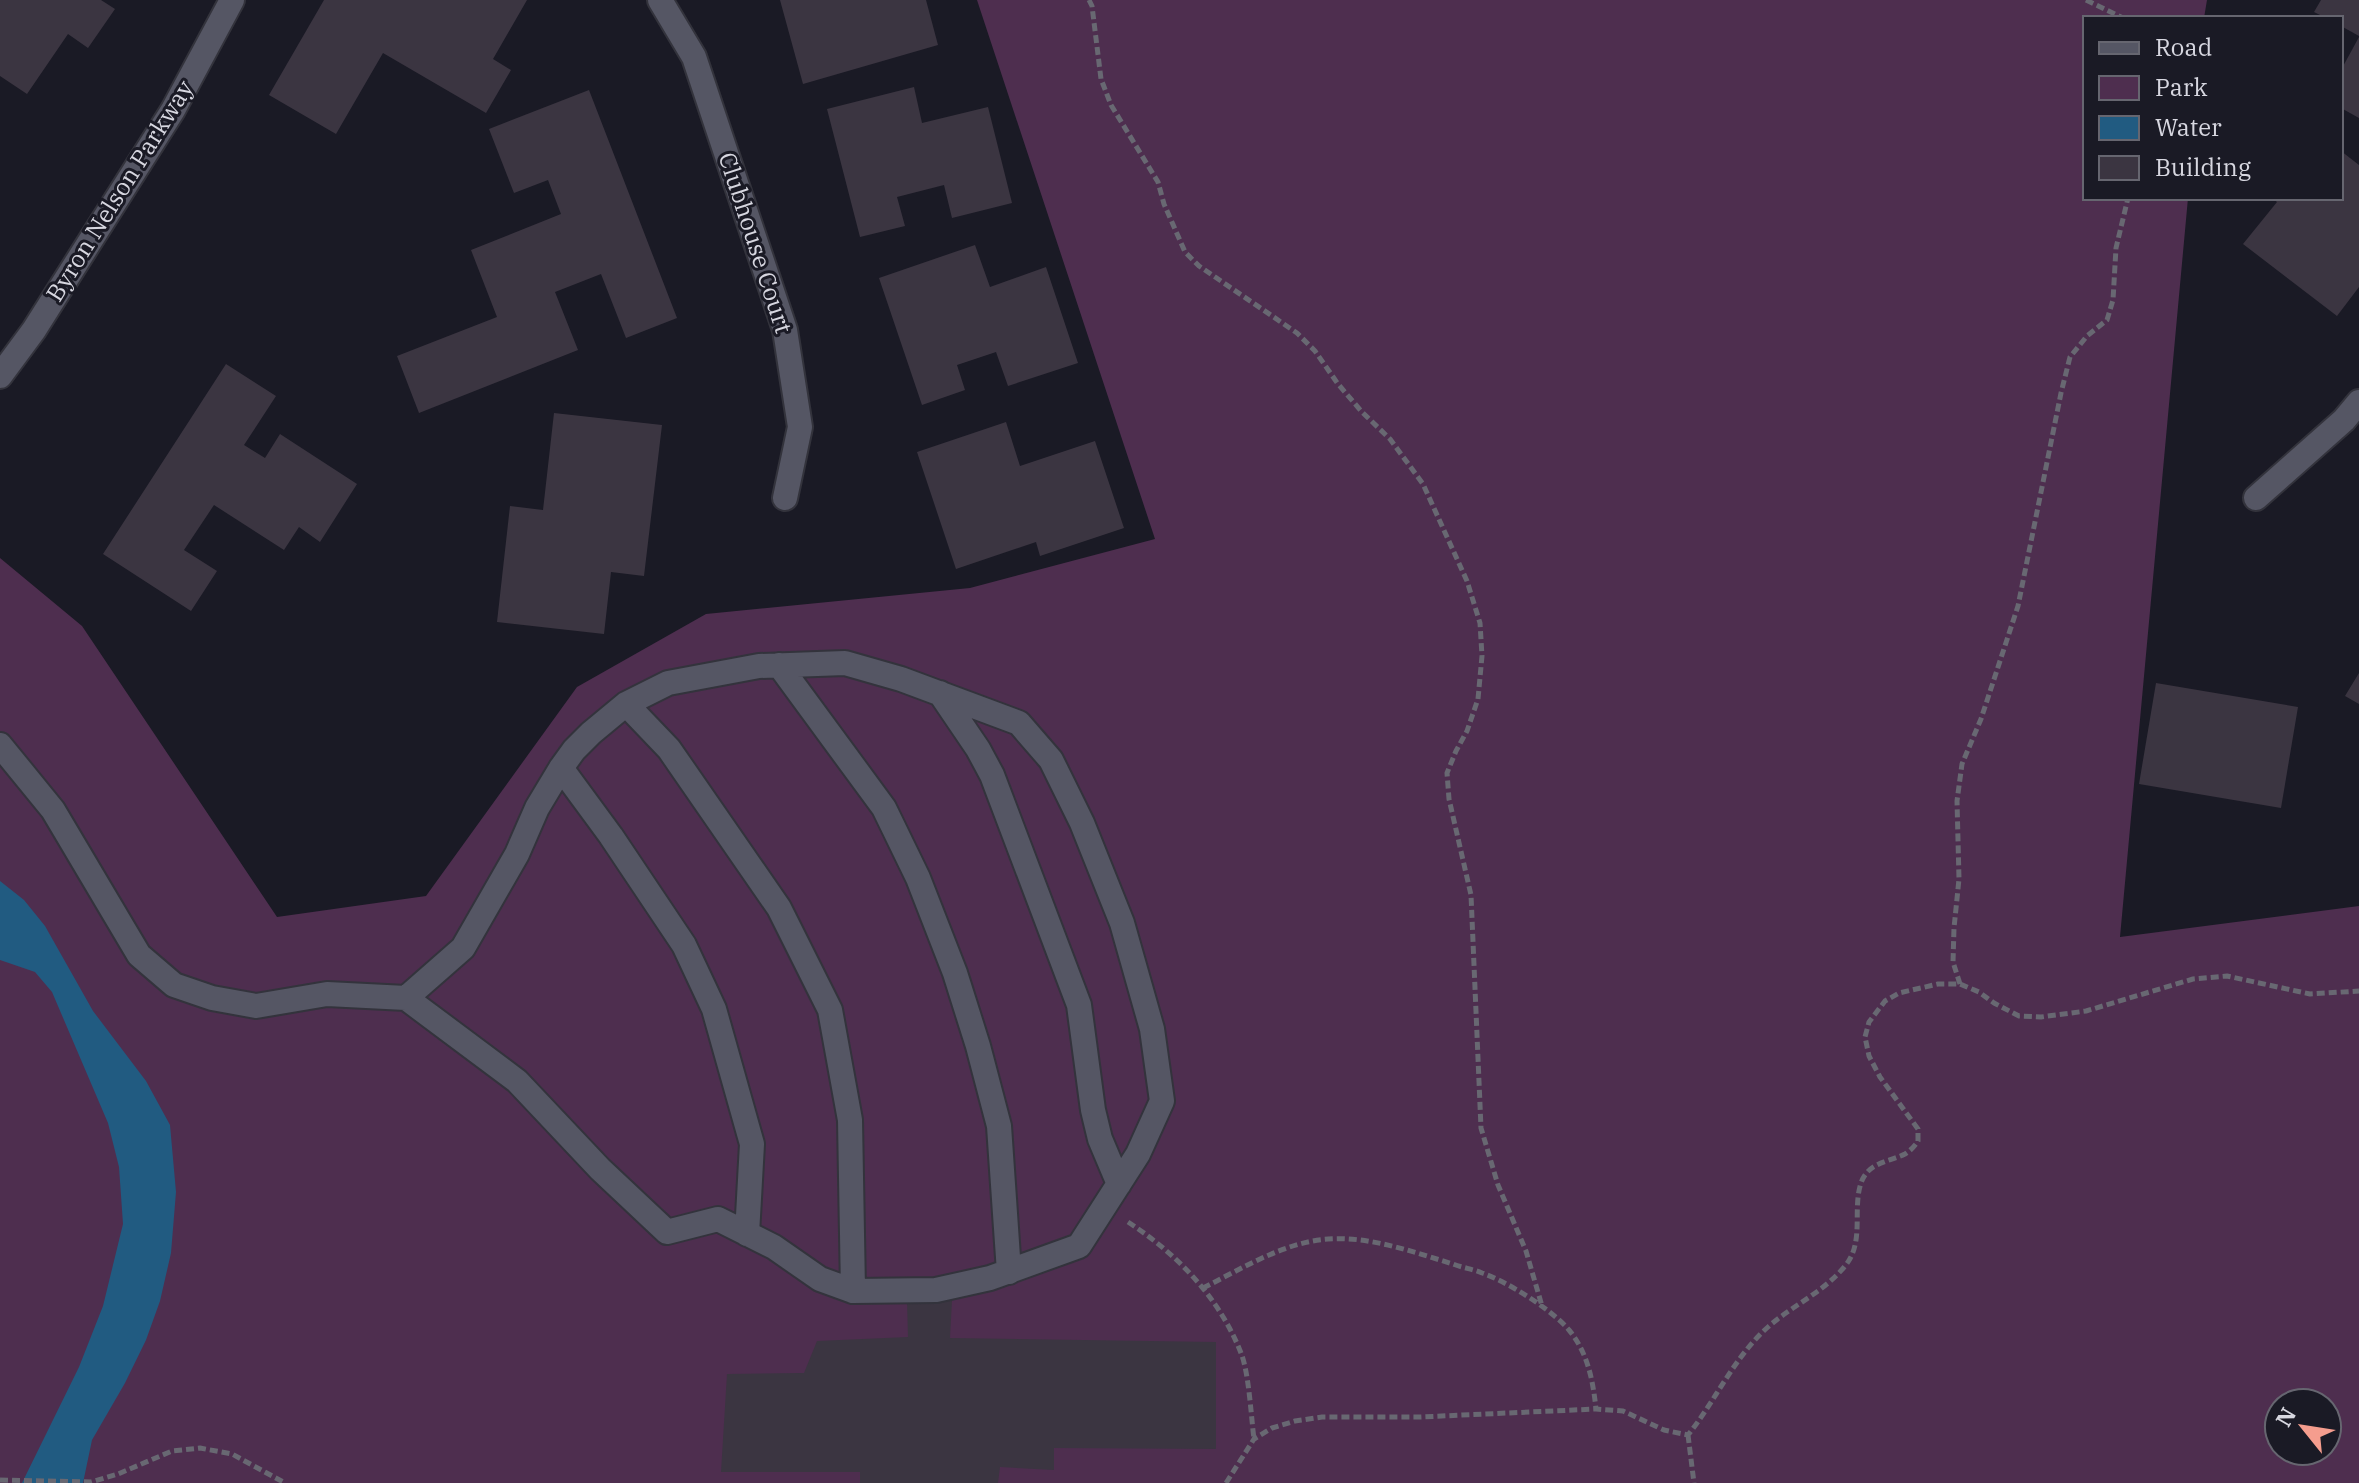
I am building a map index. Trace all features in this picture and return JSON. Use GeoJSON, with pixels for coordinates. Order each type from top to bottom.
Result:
{"type":"FeatureCollection","features":[{"type":"Feature","properties":{"kind":"street","name":"Byron Nelson Parkway"},"geometry":{"type":"LineString","coordinates":[[0,376],[34,330],[173,110],[232,0]]}},
{"type":"Feature","properties":{"kind":"street","name":"Clubhouse Court"},"geometry":{"type":"LineString","coordinates":[[660,0],[694,57],[785,330],[800,427],[785,498]]}},
{"type":"Feature","properties":{"kind":"street"},"geometry":{"type":"LineString","coordinates":[[2256,498],[2344,420],[2359,402]]}},
{"type":"Feature","properties":{"kind":"street"},"geometry":{"type":"LineString","coordinates":[[0,745],[53,810],[139,955],[174,985],[212,998],[256,1006],[327,994],[406,998],[517,1081],[600,1169],[667,1232],[718,1219],[774,1247],[820,1279],[853,1291],[936,1290],[1009,1272],[1079,1246],[1138,1154],[1162,1101],[1152,1029],[1122,923],[1082,823],[1051,760],[1019,723],[940,693],[845,663],[759,666],[668,683],[626,704],[591,733],[561,768],[537,808],[517,854],[463,948],[406,998]]}},
{"type":"Feature","properties":{"kind":"street"},"geometry":{"type":"LineString","coordinates":[[779,665],[884,808],[918,878],[955,973],[999,1126],[1009,1272]]}},
{"type":"Feature","properties":{"kind":"street"},"geometry":{"type":"LineString","coordinates":[[940,693],[992,775],[1079,1005],[1093,1110],[1100,1139],[1119,1184]]}},
{"type":"Feature","properties":{"kind":"street"},"geometry":{"type":"LineString","coordinates":[[626,704],[669,749],[779,908],[830,1010],[850,1120],[853,1291]]}},
{"type":"Feature","properties":{"kind":"street"},"geometry":{"type":"LineString","coordinates":[[561,768],[684,945],[714,1009],[752,1144],[747,1234]]}},
{"type":"Feature","properties":{"kind":"path"},"geometry":{"type":"LineString","coordinates":[[1089,0],[1101,79],[1111,105],[1158,182],[1185,252],[1199,266],[1297,333],[1315,351],[1338,384],[1390,439],[1423,484],[1467,581],[1480,623],[1482,656],[1478,699],[1447,773],[1449,799],[1471,895],[1481,1128],[1498,1185],[1526,1251],[1542,1306]]}},
{"type":"Feature","properties":{"kind":"path"},"geometry":{"type":"LineString","coordinates":[[2086,0],[2119,16]]}},
{"type":"Feature","properties":{"kind":"path"},"geometry":{"type":"LineString","coordinates":[[1960,984],[1953,962],[1959,879],[1957,801],[1962,764],[1981,719],[2018,606],[2070,357],[2087,336],[2107,320],[2113,300],[2116,248],[2128,200]]}},
{"type":"Feature","properties":{"kind":"path"},"geometry":{"type":"LineString","coordinates":[[1694,1483],[1688,1435],[1738,1359],[1769,1326],[1823,1287],[1847,1264],[1855,1246],[1861,1181],[1873,1166],[1907,1153],[1918,1141],[1918,1129],[1880,1077],[1869,1056],[1865,1037],[1869,1022],[1885,1001],[1899,993],[1938,984],[1960,984],[2019,1016],[2041,1017],[2086,1011],[2193,979],[2227,976],[2310,994],[2359,991]]}},
{"type":"Feature","properties":{"kind":"path"},"geometry":{"type":"LineString","coordinates":[[1105,1205],[1157,1240],[1194,1277],[1216,1307],[1241,1354],[1254,1439]]}},
{"type":"Feature","properties":{"kind":"path"},"geometry":{"type":"LineString","coordinates":[[1203,1288],[1264,1258],[1326,1239],[1350,1240],[1415,1252],[1484,1273],[1542,1306],[1569,1330],[1584,1354],[1592,1376],[1596,1409]]}},
{"type":"Feature","properties":{"kind":"path"},"geometry":{"type":"LineString","coordinates":[[1226,1483],[1254,1439],[1272,1428],[1322,1417],[1420,1417],[1596,1409],[1623,1411],[1664,1430],[1688,1435]]}},
{"type":"Feature","properties":{"kind":"path"},"geometry":{"type":"LineString","coordinates":[[0,1480],[91,1482],[172,1451],[200,1448],[232,1454],[285,1483]]}},
{"type":"Feature","properties":{"kind":"green space"},"geometry":{"type":"Polygon","coordinates":[[[977,0],[2207,0],[2204,16],[2083,16],[2083,200],[2188,200],[2120,937],[2359,906],[2359,1483],[0,1483],[0,558],[82,626],[277,917],[426,896],[577,687],[706,614],[970,588],[1155,539],[977,0]]]}},
{"type":"Feature","properties":{"kind":"water"},"geometry":{"type":"Polygon","coordinates":[[[0,881],[24,900],[45,926],[93,1011],[146,1081],[170,1125],[176,1192],[171,1253],[160,1301],[146,1340],[125,1383],[92,1440],[83,1483],[22,1483],[79,1367],[103,1306],[123,1224],[119,1167],[108,1123],[52,992],[35,972],[0,960],[0,881]]]}},
{"type":"Feature","properties":{"kind":"building"},"geometry":{"type":"Polygon","coordinates":[[[0,0],[101,0],[115,9],[88,48],[68,34],[27,94],[0,76],[0,0]]]}},
{"type":"Feature","properties":{"kind":"building"},"geometry":{"type":"Polygon","coordinates":[[[324,0],[527,0],[493,59],[511,70],[486,113],[383,53],[336,134],[269,95],[324,0]]]}},
{"type":"Feature","properties":{"kind":"building"},"geometry":{"type":"Polygon","coordinates":[[[780,0],[926,0],[938,45],[803,84],[780,0]]]}},
{"type":"Feature","properties":{"kind":"building"},"geometry":{"type":"Polygon","coordinates":[[[2321,0],[2359,0],[2359,36],[2343,27],[2343,16],[2322,16],[2314,12],[2321,0]]]}},
{"type":"Feature","properties":{"kind":"building"},"geometry":{"type":"Polygon","coordinates":[[[2359,37],[2359,118],[2343,109],[2343,66],[2359,37]]]}},
{"type":"Feature","properties":{"kind":"building"},"geometry":{"type":"Polygon","coordinates":[[[914,87],[922,123],[988,107],[1012,203],[952,218],[944,185],[897,197],[905,226],[860,237],[827,109],[914,87]]]}},
{"type":"Feature","properties":{"kind":"building"},"geometry":{"type":"Polygon","coordinates":[[[589,90],[677,318],[626,338],[601,274],[555,292],[578,350],[419,413],[397,356],[497,317],[471,250],[561,214],[548,180],[514,193],[489,129],[589,90]]]}},
{"type":"Feature","properties":{"kind":"building"},"geometry":{"type":"Polygon","coordinates":[[[2343,153],[2359,165],[2359,287],[2337,316],[2243,244],[2277,202],[2274,200],[2343,200],[2343,153]]]}},
{"type":"Feature","properties":{"kind":"building"},"geometry":{"type":"Polygon","coordinates":[[[975,245],[990,287],[1046,267],[1078,363],[1008,386],[996,352],[957,365],[965,390],[922,405],[879,278],[975,245]]]}},
{"type":"Feature","properties":{"kind":"building"},"geometry":{"type":"Polygon","coordinates":[[[226,364],[276,396],[244,445],[265,458],[280,434],[357,484],[320,542],[299,527],[284,550],[214,505],[184,550],[217,571],[191,611],[103,554],[226,364]]]}},
{"type":"Feature","properties":{"kind":"building"},"geometry":{"type":"Polygon","coordinates":[[[554,413],[662,425],[644,576],[611,572],[604,634],[497,622],[510,506],[543,510],[554,413]]]}},
{"type":"Feature","properties":{"kind":"building"},"geometry":{"type":"Polygon","coordinates":[[[1006,422],[1020,466],[1095,441],[1124,528],[1040,556],[1036,542],[956,569],[917,452],[1006,422]]]}},
{"type":"Feature","properties":{"kind":"building"},"geometry":{"type":"Polygon","coordinates":[[[2359,673],[2359,704],[2345,696],[2359,673]]]}},
{"type":"Feature","properties":{"kind":"building"},"geometry":{"type":"Polygon","coordinates":[[[2156,683],[2298,707],[2281,808],[2139,784],[2156,683]]]}},
{"type":"Feature","properties":{"kind":"building"},"geometry":{"type":"Polygon","coordinates":[[[952,1300],[950,1338],[1216,1342],[1216,1449],[1054,1448],[1054,1470],[1000,1467],[998,1483],[860,1483],[860,1472],[721,1472],[727,1374],[804,1373],[817,1341],[908,1337],[907,1301],[952,1300]]]}}]}
